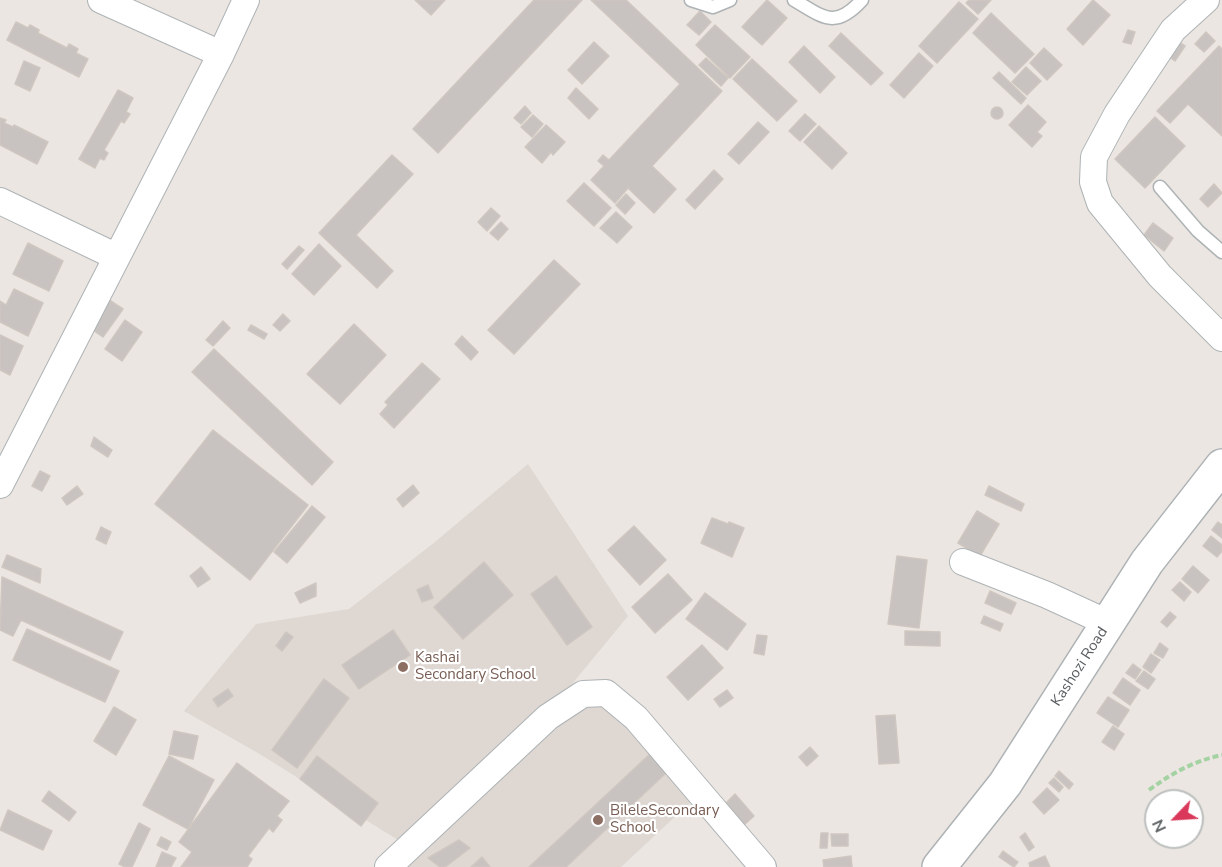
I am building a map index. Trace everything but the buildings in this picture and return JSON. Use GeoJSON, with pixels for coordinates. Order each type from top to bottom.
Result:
{"type":"FeatureCollection","features":[{"type":"Feature","properties":{"kind":"main road","name":"Kashozi Road"},"geometry":{"type":"LineString","coordinates":[[939,867],[1005,784],[1147,562],[1222,466]]}},
{"type":"Feature","properties":{"kind":"street"},"geometry":{"type":"LineString","coordinates":[[101,0],[221,54]]}},
{"type":"Feature","properties":{"kind":"street"},"geometry":{"type":"LineString","coordinates":[[0,484],[221,54],[246,0]]}},
{"type":"Feature","properties":{"kind":"street"},"geometry":{"type":"LineString","coordinates":[[1206,0],[1173,30],[1116,114],[1094,157],[1093,182],[1100,203],[1160,276],[1222,338]]}},
{"type":"Feature","properties":{"kind":"street"},"geometry":{"type":"LineString","coordinates":[[0,201],[117,256]]}},
{"type":"Feature","properties":{"kind":"street"},"geometry":{"type":"LineString","coordinates":[[963,562],[1047,595],[1108,623]]}},
{"type":"Feature","properties":{"kind":"street"},"geometry":{"type":"LineString","coordinates":[[388,867],[548,717],[583,694],[606,693],[636,718],[763,867]]}},
{"type":"Feature","properties":{"kind":"lane"},"geometry":{"type":"LineString","coordinates":[[692,0],[713,7],[730,0]]}},
{"type":"Feature","properties":{"kind":"lane"},"geometry":{"type":"LineString","coordinates":[[794,0],[819,15],[834,20],[846,15],[862,0]]}},
{"type":"Feature","properties":{"kind":"lane"},"geometry":{"type":"LineString","coordinates":[[1160,187],[1198,231],[1222,252]]}},
{"type":"Feature","properties":{"kind":"path"},"geometry":{"type":"LineString","coordinates":[[1150,789],[1171,774],[1203,759],[1222,755]]}},
{"type":"Feature","properties":{"kind":"shaded area","name":"Kashai Secondary School"},"geometry":{"type":"Polygon","coordinates":[[[528,464],[628,616],[484,791],[581,699],[608,698],[693,800],[621,867],[405,867],[419,853],[258,753],[184,711],[256,624],[349,609],[435,542],[528,464]]]}},
{"type":"Feature","properties":{"kind":"place","name":"Kashai Secondary School"},"geometry":{"type":"Point","coordinates":[403,667]}},
{"type":"Feature","properties":{"kind":"place","name":"BileleSecondary School"},"geometry":{"type":"Point","coordinates":[598,820]}}]}
